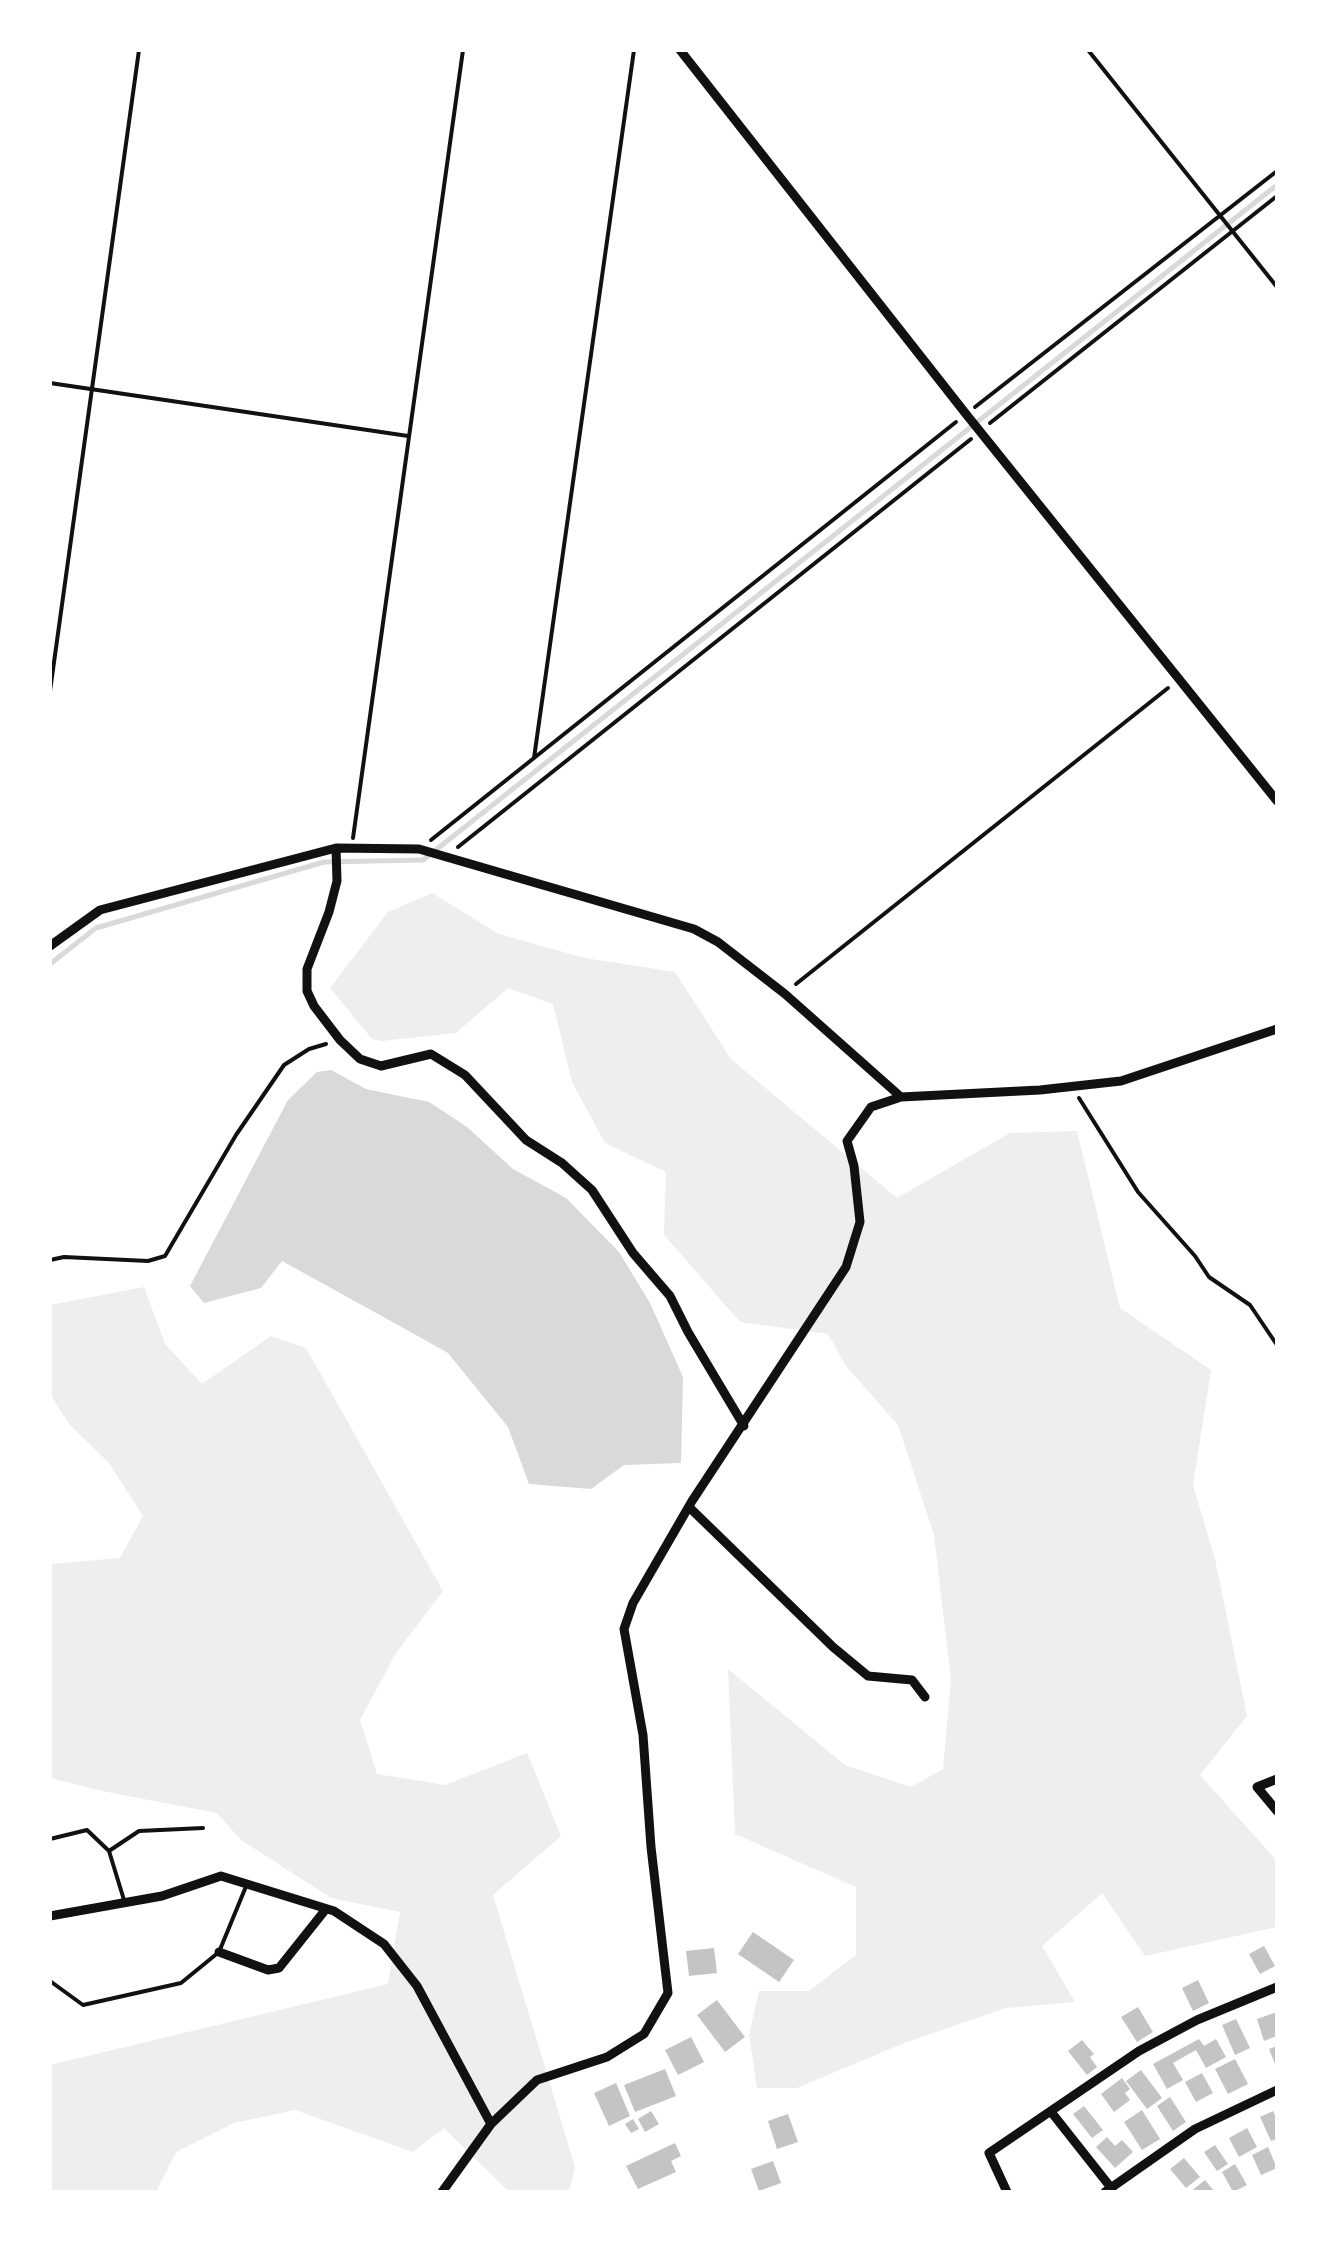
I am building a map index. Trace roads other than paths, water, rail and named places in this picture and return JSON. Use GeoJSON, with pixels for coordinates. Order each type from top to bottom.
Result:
{"type":"FeatureCollection","features":[{"type":"Feature","properties":{"kind":"street"},"geometry":{"type":"LineString","coordinates":[[680,50],[1277,801]]}},
{"type":"Feature","properties":{"kind":"street"},"geometry":{"type":"LineString","coordinates":[[336,848],[330,912],[307,969],[307,991],[340,1040],[360,1059],[382,1066],[431,1054],[448,1064],[465,1075],[526,1140],[562,1162],[592,1190],[633,1252],[670,1296],[744,1426]]}},
{"type":"Feature","properties":{"kind":"street"},"geometry":{"type":"LineString","coordinates":[[50,946],[100,910],[336,848],[420,849],[694,929],[718,942],[784,994],[900,1097]]}},
{"type":"Feature","properties":{"kind":"street"},"geometry":{"type":"LineString","coordinates":[[442,2192],[491,2124],[537,2080],[607,2058],[644,2034],[668,1993],[643,1735],[624,1630],[633,1603],[689,1507],[846,1267],[860,1222],[847,1141],[871,1107],[900,1097],[1120,1080],[1277,1030]]}},
{"type":"Feature","properties":{"kind":"street"},"geometry":{"type":"LineString","coordinates":[[689,1507],[868,1676],[912,1680],[925,1696]]}},
{"type":"Feature","properties":{"kind":"street"},"geometry":{"type":"LineString","coordinates":[[1277,1779],[1256,1788],[1277,1811]]}},
{"type":"Feature","properties":{"kind":"street"},"geometry":{"type":"LineString","coordinates":[[50,1916],[162,1896],[221,1876],[326,1909],[384,1944],[417,1986],[491,2124]]}},
{"type":"Feature","properties":{"kind":"street"},"geometry":{"type":"LineString","coordinates":[[219,1952],[268,1970],[279,1968],[326,1909]]}},
{"type":"Feature","properties":{"kind":"street"},"geometry":{"type":"LineString","coordinates":[[1007,2192],[989,2153],[1140,2051],[1196,2020],[1277,1987]]}},
{"type":"Feature","properties":{"kind":"street"},"geometry":{"type":"LineString","coordinates":[[1052,2112],[1110,2190],[1194,2128],[1277,2090]]}},
{"type":"Feature","properties":{"kind":"lane"},"geometry":{"type":"LineString","coordinates":[[109,1852],[139,1831],[204,1828]]}},
{"type":"Feature","properties":{"kind":"lane"},"geometry":{"type":"LineString","coordinates":[[50,1839],[88,1830],[109,1852],[125,1903]]}},
{"type":"Feature","properties":{"kind":"lane"},"geometry":{"type":"LineString","coordinates":[[50,1982],[83,2005],[182,1983],[219,1952],[247,1884]]}},
{"type":"Feature","properties":{"kind":"waterway"},"geometry":{"type":"LineString","coordinates":[[50,964],[96,928],[324,862],[423,860],[1277,185]]}}]}
